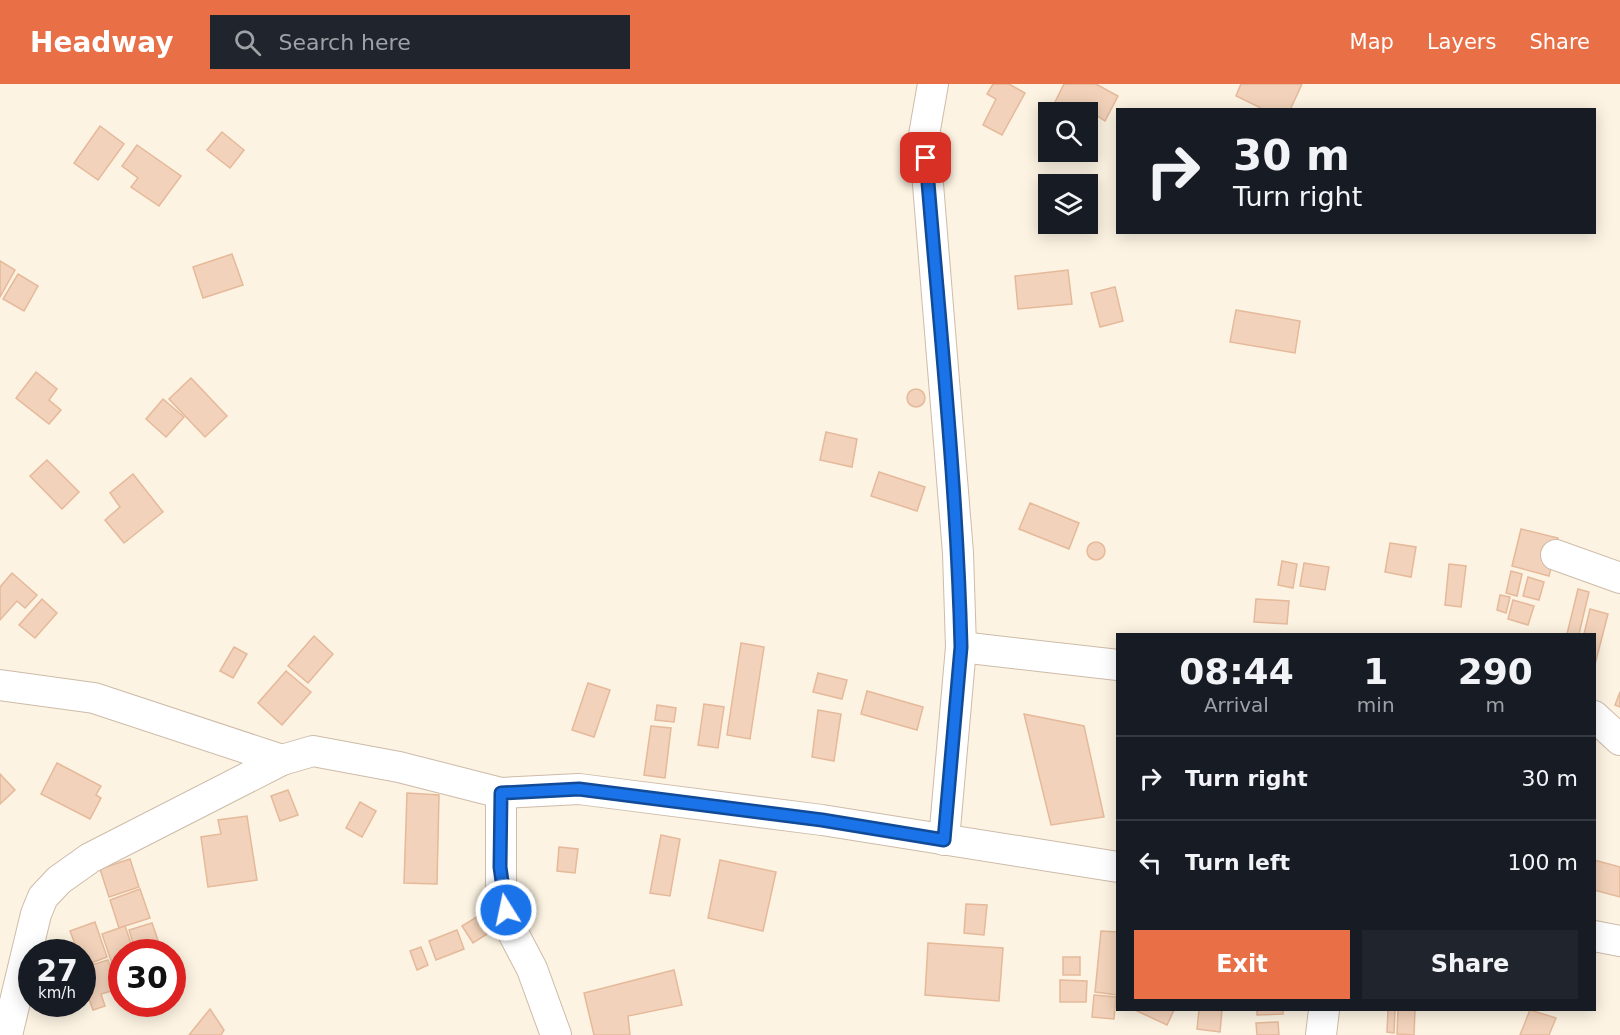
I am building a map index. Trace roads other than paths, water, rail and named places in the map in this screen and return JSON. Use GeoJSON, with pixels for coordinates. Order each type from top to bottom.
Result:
{"type":"FeatureCollection","features":[{"type":"Feature","properties":{"kind":"street"},"geometry":{"type":"LineString","coordinates":[[933,84],[924,135],[958,553],[961,647],[944,840]]}},
{"type":"Feature","properties":{"kind":"street"},"geometry":{"type":"LineString","coordinates":[[1556,555],[1620,578]]}},
{"type":"Feature","properties":{"kind":"street"},"geometry":{"type":"LineString","coordinates":[[961,647],[1116,665]]}},
{"type":"Feature","properties":{"kind":"street"},"geometry":{"type":"LineString","coordinates":[[0,685],[94,698],[282,760]]}},
{"type":"Feature","properties":{"kind":"street"},"geometry":{"type":"LineString","coordinates":[[1596,718],[1620,740]]}},
{"type":"Feature","properties":{"kind":"street"},"geometry":{"type":"LineString","coordinates":[[7,1035],[36,914],[43,897],[59,880],[90,858],[158,821],[282,760],[312,751],[399,767],[501,793],[579,789],[822,820],[1116,867]]}},
{"type":"Feature","properties":{"kind":"street"},"geometry":{"type":"LineString","coordinates":[[501,793],[500,843],[504,900],[511,929],[532,969],[556,1035]]}},
{"type":"Feature","properties":{"kind":"street"},"geometry":{"type":"LineString","coordinates":[[1596,936],[1620,941]]}},
{"type":"Feature","properties":{"kind":"street"},"geometry":{"type":"LineString","coordinates":[[1322,1035],[1324,1011]]}}]}
